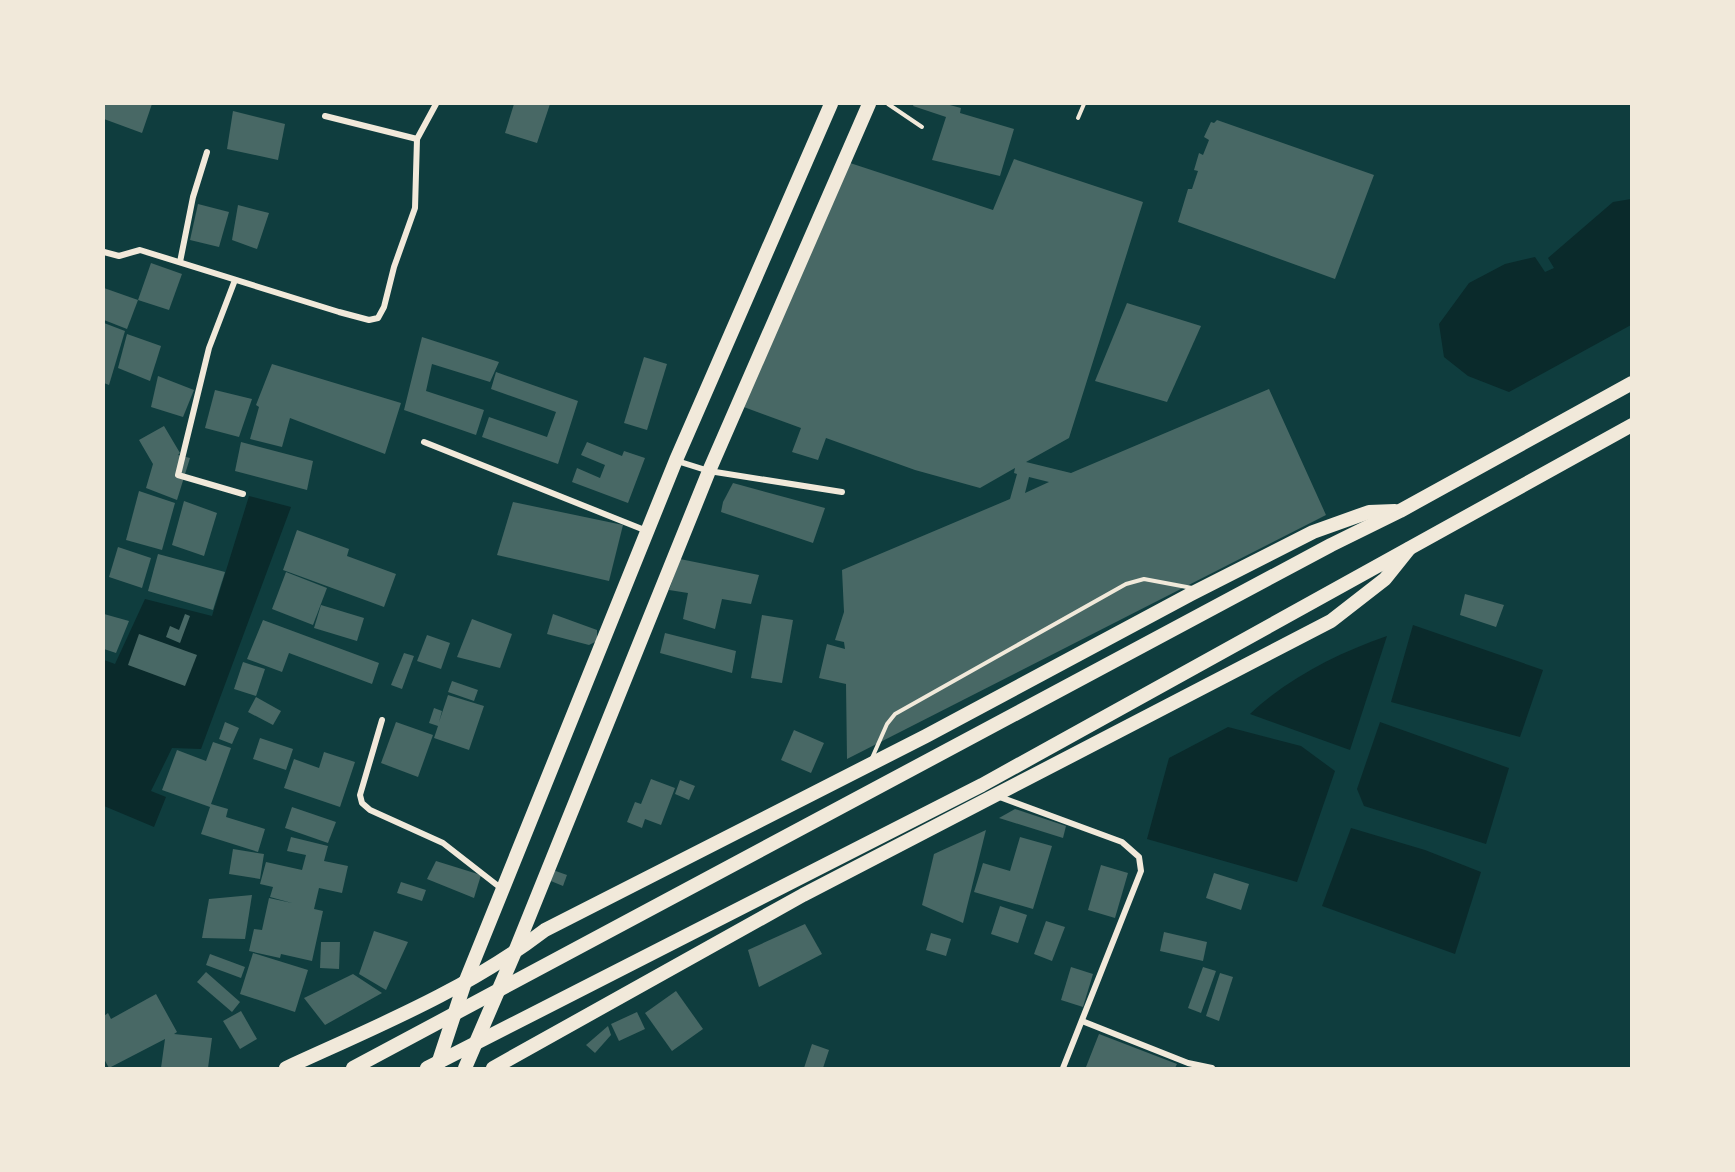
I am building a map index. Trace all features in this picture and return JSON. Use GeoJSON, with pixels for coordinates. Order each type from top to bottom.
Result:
{"type":"FeatureCollection","features":[{"type":"Feature","properties":{"kind":"highway"},"geometry":{"type":"LineString","coordinates":[[437,1068],[464,985],[676,460],[831,104]]}},
{"type":"Feature","properties":{"kind":"highway"},"geometry":{"type":"LineString","coordinates":[[465,1068],[514,954],[708,471],[869,104]]}},
{"type":"Feature","properties":{"kind":"highway"},"geometry":{"type":"LineString","coordinates":[[353,1068],[474,1006],[1331,545],[1400,511],[1632,383]]}},
{"type":"Feature","properties":{"kind":"highway"},"geometry":{"type":"LineString","coordinates":[[427,1068],[982,785],[1632,425]]}},
{"type":"Feature","properties":{"kind":"highway"},"geometry":{"type":"LineString","coordinates":[[286,1068],[464,985],[514,954],[545,930],[1313,532],[1370,512],[1400,511]]}},
{"type":"Feature","properties":{"kind":"highway"},"geometry":{"type":"LineString","coordinates":[[493,1068],[803,895],[1330,621],[1385,579],[1412,545]]}},
{"type":"Feature","properties":{"kind":"street"},"geometry":{"type":"LineString","coordinates":[[104,252],[119,256],[140,250],[369,320],[378,318],[384,307],[394,267],[415,208],[417,139],[435,104]]}},
{"type":"Feature","properties":{"kind":"street"},"geometry":{"type":"LineString","coordinates":[[325,116],[417,139]]}},
{"type":"Feature","properties":{"kind":"street"},"geometry":{"type":"LineString","coordinates":[[180,262],[193,197],[207,152]]}},
{"type":"Feature","properties":{"kind":"street"},"geometry":{"type":"LineString","coordinates":[[235,279],[209,348],[178,475],[243,494]]}},
{"type":"Feature","properties":{"kind":"street"},"geometry":{"type":"LineString","coordinates":[[424,442],[647,531]]}},
{"type":"Feature","properties":{"kind":"street"},"geometry":{"type":"LineString","coordinates":[[676,460],[708,471],[842,492]]}},
{"type":"Feature","properties":{"kind":"street"},"geometry":{"type":"LineString","coordinates":[[382,720],[360,795],[362,803],[370,810],[443,843],[502,890]]}},
{"type":"Feature","properties":{"kind":"street"},"geometry":{"type":"LineString","coordinates":[[997,796],[1122,842],[1139,856],[1141,871],[1063,1068]]}},
{"type":"Feature","properties":{"kind":"street"},"geometry":{"type":"LineString","coordinates":[[1082,1021],[1188,1063],[1212,1068]]}},
{"type":"Feature","properties":{"kind":"lane"},"geometry":{"type":"LineString","coordinates":[[1078,118],[1084,104]]}},
{"type":"Feature","properties":{"kind":"lane"},"geometry":{"type":"LineString","coordinates":[[869,764],[887,724],[895,714],[1126,584],[1144,579],[1200,590]]}},
{"type":"Feature","properties":{"kind":"path"},"geometry":{"type":"LineString","coordinates":[[888,104],[922,127]]}},
{"type":"Feature","properties":{"kind":"water"},"geometry":{"type":"Polygon","coordinates":[[[1631,199],[1631,325],[1509,392],[1468,376],[1444,357],[1439,324],[1469,283],[1505,264],[1535,257],[1545,272],[1554,268],[1548,258],[1613,202],[1631,199]]]}},
{"type":"Feature","properties":{"kind":"water"},"geometry":{"type":"Polygon","coordinates":[[[249,496],[291,507],[201,749],[172,748],[151,791],[166,797],[154,827],[104,806],[104,660],[115,664],[145,599],[212,616],[249,496]]]}},
{"type":"Feature","properties":{"kind":"water"},"geometry":{"type":"Polygon","coordinates":[[[1413,625],[1543,670],[1520,737],[1391,702],[1413,625]]]}},
{"type":"Feature","properties":{"kind":"water"},"geometry":{"type":"Polygon","coordinates":[[[1387,636],[1350,750],[1250,714],[1281,689],[1314,668],[1350,650],[1387,636]]]}},
{"type":"Feature","properties":{"kind":"water"},"geometry":{"type":"Polygon","coordinates":[[[1380,722],[1509,768],[1486,844],[1364,806],[1357,789],[1380,722]]]}},
{"type":"Feature","properties":{"kind":"water"},"geometry":{"type":"Polygon","coordinates":[[[1228,727],[1301,746],[1335,771],[1297,882],[1147,839],[1169,758],[1228,727]]]}},
{"type":"Feature","properties":{"kind":"water"},"geometry":{"type":"Polygon","coordinates":[[[1351,828],[1425,850],[1481,872],[1455,954],[1322,906],[1351,828]]]}},
{"type":"Feature","properties":{"kind":"building"},"geometry":{"type":"Polygon","coordinates":[[[104,104],[152,104],[142,133],[104,119],[104,104]]]}},
{"type":"Feature","properties":{"kind":"building"},"geometry":{"type":"Polygon","coordinates":[[[514,104],[550,104],[537,143],[505,133],[514,104]]]}},
{"type":"Feature","properties":{"kind":"building"},"geometry":{"type":"Polygon","coordinates":[[[914,104],[946,104],[961,108],[960,113],[1014,129],[1000,176],[932,160],[946,117],[913,106],[914,104]]]}},
{"type":"Feature","properties":{"kind":"building"},"geometry":{"type":"Polygon","coordinates":[[[233,111],[285,124],[278,160],[227,149],[233,111]]]}},
{"type":"Feature","properties":{"kind":"building"},"geometry":{"type":"Polygon","coordinates":[[[1217,120],[1374,175],[1335,279],[1178,222],[1188,189],[1192,189],[1198,171],[1194,170],[1199,153],[1203,155],[1209,140],[1204,137],[1211,122],[1214,123],[1217,120]]]}},
{"type":"Feature","properties":{"kind":"building"},"geometry":{"type":"Polygon","coordinates":[[[1014,159],[1143,202],[1069,438],[1026,462],[1071,473],[1269,389],[1326,515],[847,759],[846,684],[819,678],[827,644],[845,649],[844,642],[835,640],[844,612],[842,570],[1010,499],[1017,474],[1014,473],[1015,468],[980,488],[915,470],[826,438],[818,460],[792,452],[801,428],[733,403],[844,161],[993,210],[1014,159]],[[1029,477],[1025,493],[1049,482],[1029,477]]]}},
{"type":"Feature","properties":{"kind":"building"},"geometry":{"type":"Polygon","coordinates":[[[198,204],[229,212],[219,247],[190,240],[198,204]]]}},
{"type":"Feature","properties":{"kind":"building"},"geometry":{"type":"Polygon","coordinates":[[[238,205],[269,213],[257,249],[232,240],[238,205]]]}},
{"type":"Feature","properties":{"kind":"building"},"geometry":{"type":"Polygon","coordinates":[[[151,263],[182,274],[169,310],[138,300],[151,263]]]}},
{"type":"Feature","properties":{"kind":"building"},"geometry":{"type":"Polygon","coordinates":[[[104,288],[138,300],[127,329],[104,320],[104,288]]]}},
{"type":"Feature","properties":{"kind":"building"},"geometry":{"type":"Polygon","coordinates":[[[1127,303],[1201,326],[1167,402],[1095,381],[1127,303]]]}},
{"type":"Feature","properties":{"kind":"building"},"geometry":{"type":"Polygon","coordinates":[[[104,323],[125,331],[109,385],[104,383],[104,323]]]}},
{"type":"Feature","properties":{"kind":"building"},"geometry":{"type":"Polygon","coordinates":[[[127,334],[161,346],[150,381],[118,368],[127,334]]]}},
{"type":"Feature","properties":{"kind":"building"},"geometry":{"type":"Polygon","coordinates":[[[422,337],[499,362],[490,382],[432,364],[426,391],[484,410],[476,435],[404,410],[422,337]]]}},
{"type":"Feature","properties":{"kind":"building"},"geometry":{"type":"Polygon","coordinates":[[[644,357],[667,364],[647,430],[624,423],[644,357]]]}},
{"type":"Feature","properties":{"kind":"building"},"geometry":{"type":"Polygon","coordinates":[[[272,364],[401,403],[385,454],[290,418],[282,447],[250,439],[259,407],[256,405],[272,364]]]}},
{"type":"Feature","properties":{"kind":"building"},"geometry":{"type":"Polygon","coordinates":[[[496,372],[578,401],[558,464],[482,437],[489,417],[547,437],[556,412],[491,389],[496,372]]]}},
{"type":"Feature","properties":{"kind":"building"},"geometry":{"type":"Polygon","coordinates":[[[158,376],[194,390],[183,417],[151,407],[158,376]]]}},
{"type":"Feature","properties":{"kind":"building"},"geometry":{"type":"Polygon","coordinates":[[[215,390],[252,399],[239,437],[205,428],[215,390]]]}},
{"type":"Feature","properties":{"kind":"building"},"geometry":{"type":"Polygon","coordinates":[[[164,426],[180,453],[178,455],[190,458],[177,500],[146,488],[153,464],[139,440],[164,426]]]}},
{"type":"Feature","properties":{"kind":"building"},"geometry":{"type":"Polygon","coordinates":[[[241,442],[313,461],[307,490],[235,471],[241,442]]]}},
{"type":"Feature","properties":{"kind":"building"},"geometry":{"type":"Polygon","coordinates":[[[587,442],[622,456],[624,451],[645,458],[628,503],[572,482],[577,468],[600,478],[605,465],[581,455],[587,442]]]}},
{"type":"Feature","properties":{"kind":"building"},"geometry":{"type":"Polygon","coordinates":[[[733,483],[825,508],[813,543],[721,512],[723,502],[733,483]]]}},
{"type":"Feature","properties":{"kind":"building"},"geometry":{"type":"Polygon","coordinates":[[[139,491],[175,503],[162,550],[126,540],[139,491]]]}},
{"type":"Feature","properties":{"kind":"building"},"geometry":{"type":"Polygon","coordinates":[[[184,501],[217,513],[204,556],[172,545],[184,501]]]}},
{"type":"Feature","properties":{"kind":"building"},"geometry":{"type":"Polygon","coordinates":[[[513,502],[623,525],[609,581],[497,555],[513,502]]]}},
{"type":"Feature","properties":{"kind":"building"},"geometry":{"type":"Polygon","coordinates":[[[297,530],[349,549],[347,556],[396,574],[384,607],[283,570],[297,530]]]}},
{"type":"Feature","properties":{"kind":"building"},"geometry":{"type":"Polygon","coordinates":[[[118,547],[151,558],[142,588],[109,577],[118,547]]]}},
{"type":"Feature","properties":{"kind":"building"},"geometry":{"type":"Polygon","coordinates":[[[158,554],[225,572],[213,610],[148,591],[158,554]]]}},
{"type":"Feature","properties":{"kind":"building"},"geometry":{"type":"Polygon","coordinates":[[[680,559],[759,575],[751,604],[722,599],[715,629],[683,619],[688,593],[669,590],[680,559]]]}},
{"type":"Feature","properties":{"kind":"building"},"geometry":{"type":"Polygon","coordinates":[[[286,572],[327,588],[313,625],[272,609],[286,572]]]}},
{"type":"Feature","properties":{"kind":"building"},"geometry":{"type":"Polygon","coordinates":[[[1465,594],[1504,605],[1496,627],[1460,615],[1465,594]]]}},
{"type":"Feature","properties":{"kind":"building"},"geometry":{"type":"Polygon","coordinates":[[[321,605],[364,618],[357,641],[314,628],[321,605]]]}},
{"type":"Feature","properties":{"kind":"building"},"geometry":{"type":"Polygon","coordinates":[[[104,614],[129,621],[116,653],[104,649],[104,614]]]}},
{"type":"Feature","properties":{"kind":"building"},"geometry":{"type":"Polygon","coordinates":[[[185,614],[190,616],[180,643],[166,637],[170,626],[179,630],[185,614]]]}},
{"type":"Feature","properties":{"kind":"building"},"geometry":{"type":"Polygon","coordinates":[[[553,614],[597,630],[597,641],[589,645],[547,634],[553,614]]]}},
{"type":"Feature","properties":{"kind":"building"},"geometry":{"type":"Polygon","coordinates":[[[762,615],[793,620],[782,683],[751,678],[762,615]]]}},
{"type":"Feature","properties":{"kind":"building"},"geometry":{"type":"Polygon","coordinates":[[[472,619],[512,634],[500,668],[457,657],[472,619]]]}},
{"type":"Feature","properties":{"kind":"building"},"geometry":{"type":"Polygon","coordinates":[[[263,620],[379,663],[372,684],[289,653],[282,672],[247,659],[263,620]]]}},
{"type":"Feature","properties":{"kind":"building"},"geometry":{"type":"Polygon","coordinates":[[[665,633],[736,651],[732,673],[660,653],[665,633]]]}},
{"type":"Feature","properties":{"kind":"building"},"geometry":{"type":"Polygon","coordinates":[[[139,634],[197,655],[185,686],[128,665],[139,634]]]}},
{"type":"Feature","properties":{"kind":"building"},"geometry":{"type":"Polygon","coordinates":[[[427,635],[450,643],[441,669],[417,661],[427,635]]]}},
{"type":"Feature","properties":{"kind":"building"},"geometry":{"type":"Polygon","coordinates":[[[404,653],[414,656],[402,689],[391,685],[404,653]]]}},
{"type":"Feature","properties":{"kind":"building"},"geometry":{"type":"Polygon","coordinates":[[[243,662],[265,669],[256,696],[234,689],[243,662]]]}},
{"type":"Feature","properties":{"kind":"building"},"geometry":{"type":"Polygon","coordinates":[[[452,681],[478,690],[474,701],[448,692],[452,681]]]}},
{"type":"Feature","properties":{"kind":"building"},"geometry":{"type":"Polygon","coordinates":[[[448,695],[484,706],[469,750],[434,738],[438,726],[429,723],[434,708],[442,711],[439,722],[448,695]]]}},
{"type":"Feature","properties":{"kind":"building"},"geometry":{"type":"Polygon","coordinates":[[[256,697],[281,711],[273,725],[248,712],[256,697]]]}},
{"type":"Feature","properties":{"kind":"building"},"geometry":{"type":"Polygon","coordinates":[[[225,722],[239,728],[232,744],[219,739],[225,722]]]}},
{"type":"Feature","properties":{"kind":"building"},"geometry":{"type":"Polygon","coordinates":[[[396,722],[433,735],[418,777],[381,763],[396,722]]]}},
{"type":"Feature","properties":{"kind":"building"},"geometry":{"type":"Polygon","coordinates":[[[794,730],[824,743],[811,773],[781,760],[794,730]]]}},
{"type":"Feature","properties":{"kind":"building"},"geometry":{"type":"Polygon","coordinates":[[[260,738],[293,749],[286,770],[253,759],[260,738]]]}},
{"type":"Feature","properties":{"kind":"building"},"geometry":{"type":"Polygon","coordinates":[[[213,742],[231,748],[211,804],[228,809],[226,817],[265,829],[258,852],[201,834],[210,807],[162,790],[177,750],[206,761],[213,742]]]}},
{"type":"Feature","properties":{"kind":"building"},"geometry":{"type":"Polygon","coordinates":[[[324,752],[355,762],[340,807],[284,788],[294,759],[319,768],[324,752]]]}},
{"type":"Feature","properties":{"kind":"building"},"geometry":{"type":"Polygon","coordinates":[[[651,779],[675,788],[661,825],[645,819],[642,828],[627,822],[635,802],[641,804],[651,779]]]}},
{"type":"Feature","properties":{"kind":"building"},"geometry":{"type":"Polygon","coordinates":[[[680,780],[695,786],[689,800],[675,794],[680,780]]]}},
{"type":"Feature","properties":{"kind":"building"},"geometry":{"type":"Polygon","coordinates":[[[292,807],[336,822],[328,843],[285,828],[292,807]]]}},
{"type":"Feature","properties":{"kind":"building"},"geometry":{"type":"Polygon","coordinates":[[[1015,809],[1066,826],[1063,838],[999,818],[1015,809]]]}},
{"type":"Feature","properties":{"kind":"building"},"geometry":{"type":"Polygon","coordinates":[[[986,830],[963,923],[922,905],[934,854],[986,830]]]}},
{"type":"Feature","properties":{"kind":"building"},"geometry":{"type":"Polygon","coordinates":[[[291,837],[328,846],[324,861],[348,866],[342,893],[319,888],[314,909],[323,911],[312,961],[281,954],[280,958],[249,951],[254,929],[262,930],[269,898],[292,903],[270,897],[273,887],[260,884],[266,862],[302,870],[306,855],[287,851],[291,837]]]}},
{"type":"Feature","properties":{"kind":"building"},"geometry":{"type":"Polygon","coordinates":[[[1020,837],[1052,846],[1033,909],[974,892],[983,863],[1010,871],[1020,837]]]}},
{"type":"Feature","properties":{"kind":"building"},"geometry":{"type":"Polygon","coordinates":[[[233,849],[264,854],[260,879],[229,874],[233,849]]]}},
{"type":"Feature","properties":{"kind":"building"},"geometry":{"type":"Polygon","coordinates":[[[436,861],[481,875],[474,898],[427,879],[436,861]]]}},
{"type":"Feature","properties":{"kind":"building"},"geometry":{"type":"Polygon","coordinates":[[[1101,865],[1128,873],[1115,918],[1088,910],[1101,865]]]}},
{"type":"Feature","properties":{"kind":"building"},"geometry":{"type":"Polygon","coordinates":[[[550,869],[567,875],[563,886],[546,879],[550,869]]]}},
{"type":"Feature","properties":{"kind":"building"},"geometry":{"type":"Polygon","coordinates":[[[1214,873],[1249,884],[1241,910],[1206,898],[1214,873]]]}},
{"type":"Feature","properties":{"kind":"building"},"geometry":{"type":"Polygon","coordinates":[[[401,882],[426,890],[422,901],[397,893],[401,882]]]}},
{"type":"Feature","properties":{"kind":"building"},"geometry":{"type":"Polygon","coordinates":[[[252,895],[245,939],[202,938],[209,899],[252,895]]]}},
{"type":"Feature","properties":{"kind":"building"},"geometry":{"type":"Polygon","coordinates":[[[1000,906],[1027,915],[1018,943],[991,934],[1000,906]]]}},
{"type":"Feature","properties":{"kind":"building"},"geometry":{"type":"Polygon","coordinates":[[[1046,921],[1065,927],[1052,961],[1034,954],[1046,921]]]}},
{"type":"Feature","properties":{"kind":"building"},"geometry":{"type":"Polygon","coordinates":[[[805,924],[822,954],[759,987],[748,950],[805,924]]]}},
{"type":"Feature","properties":{"kind":"building"},"geometry":{"type":"Polygon","coordinates":[[[374,931],[408,942],[386,990],[359,974],[374,931]]]}},
{"type":"Feature","properties":{"kind":"building"},"geometry":{"type":"Polygon","coordinates":[[[1164,932],[1207,942],[1203,961],[1160,951],[1164,932]]]}},
{"type":"Feature","properties":{"kind":"building"},"geometry":{"type":"Polygon","coordinates":[[[931,933],[951,939],[946,956],[926,950],[931,933]]]}},
{"type":"Feature","properties":{"kind":"building"},"geometry":{"type":"Polygon","coordinates":[[[321,942],[340,942],[339,969],[320,968],[321,942]]]}},
{"type":"Feature","properties":{"kind":"building"},"geometry":{"type":"Polygon","coordinates":[[[253,953],[308,970],[295,1012],[240,994],[253,953]]]}},
{"type":"Feature","properties":{"kind":"building"},"geometry":{"type":"Polygon","coordinates":[[[210,954],[245,967],[241,978],[206,965],[210,954]]]}},
{"type":"Feature","properties":{"kind":"building"},"geometry":{"type":"Polygon","coordinates":[[[1071,967],[1093,974],[1083,1007],[1061,1000],[1071,967]]]}},
{"type":"Feature","properties":{"kind":"building"},"geometry":{"type":"Polygon","coordinates":[[[1203,967],[1216,971],[1201,1013],[1188,1008],[1203,967]]]}},
{"type":"Feature","properties":{"kind":"building"},"geometry":{"type":"Polygon","coordinates":[[[206,972],[240,1002],[232,1012],[197,982],[206,972]]]}},
{"type":"Feature","properties":{"kind":"building"},"geometry":{"type":"Polygon","coordinates":[[[1220,973],[1233,977],[1219,1021],[1206,1016],[1220,973]]]}},
{"type":"Feature","properties":{"kind":"building"},"geometry":{"type":"Polygon","coordinates":[[[353,974],[382,993],[325,1025],[304,998],[353,974]]]}},
{"type":"Feature","properties":{"kind":"building"},"geometry":{"type":"Polygon","coordinates":[[[676,991],[703,1029],[672,1051],[645,1013],[676,991]]]}},
{"type":"Feature","properties":{"kind":"building"},"geometry":{"type":"Polygon","coordinates":[[[156,994],[177,1032],[174,1034],[212,1038],[208,1068],[161,1068],[165,1039],[109,1068],[104,1059],[104,1016],[108,1013],[111,1019],[156,994]]]}},
{"type":"Feature","properties":{"kind":"building"},"geometry":{"type":"Polygon","coordinates":[[[241,1011],[257,1039],[240,1049],[223,1021],[241,1011]]]}},
{"type":"Feature","properties":{"kind":"building"},"geometry":{"type":"Polygon","coordinates":[[[637,1012],[645,1029],[619,1041],[611,1024],[637,1012]]]}},
{"type":"Feature","properties":{"kind":"building"},"geometry":{"type":"Polygon","coordinates":[[[608,1026],[611,1035],[595,1053],[586,1045],[608,1026]]]}},
{"type":"Feature","properties":{"kind":"building"},"geometry":{"type":"Polygon","coordinates":[[[1099,1034],[1177,1064],[1175,1068],[1086,1067],[1099,1034]]]}},
{"type":"Feature","properties":{"kind":"building"},"geometry":{"type":"Polygon","coordinates":[[[812,1044],[829,1050],[823,1068],[804,1068],[812,1044]]]}}]}
